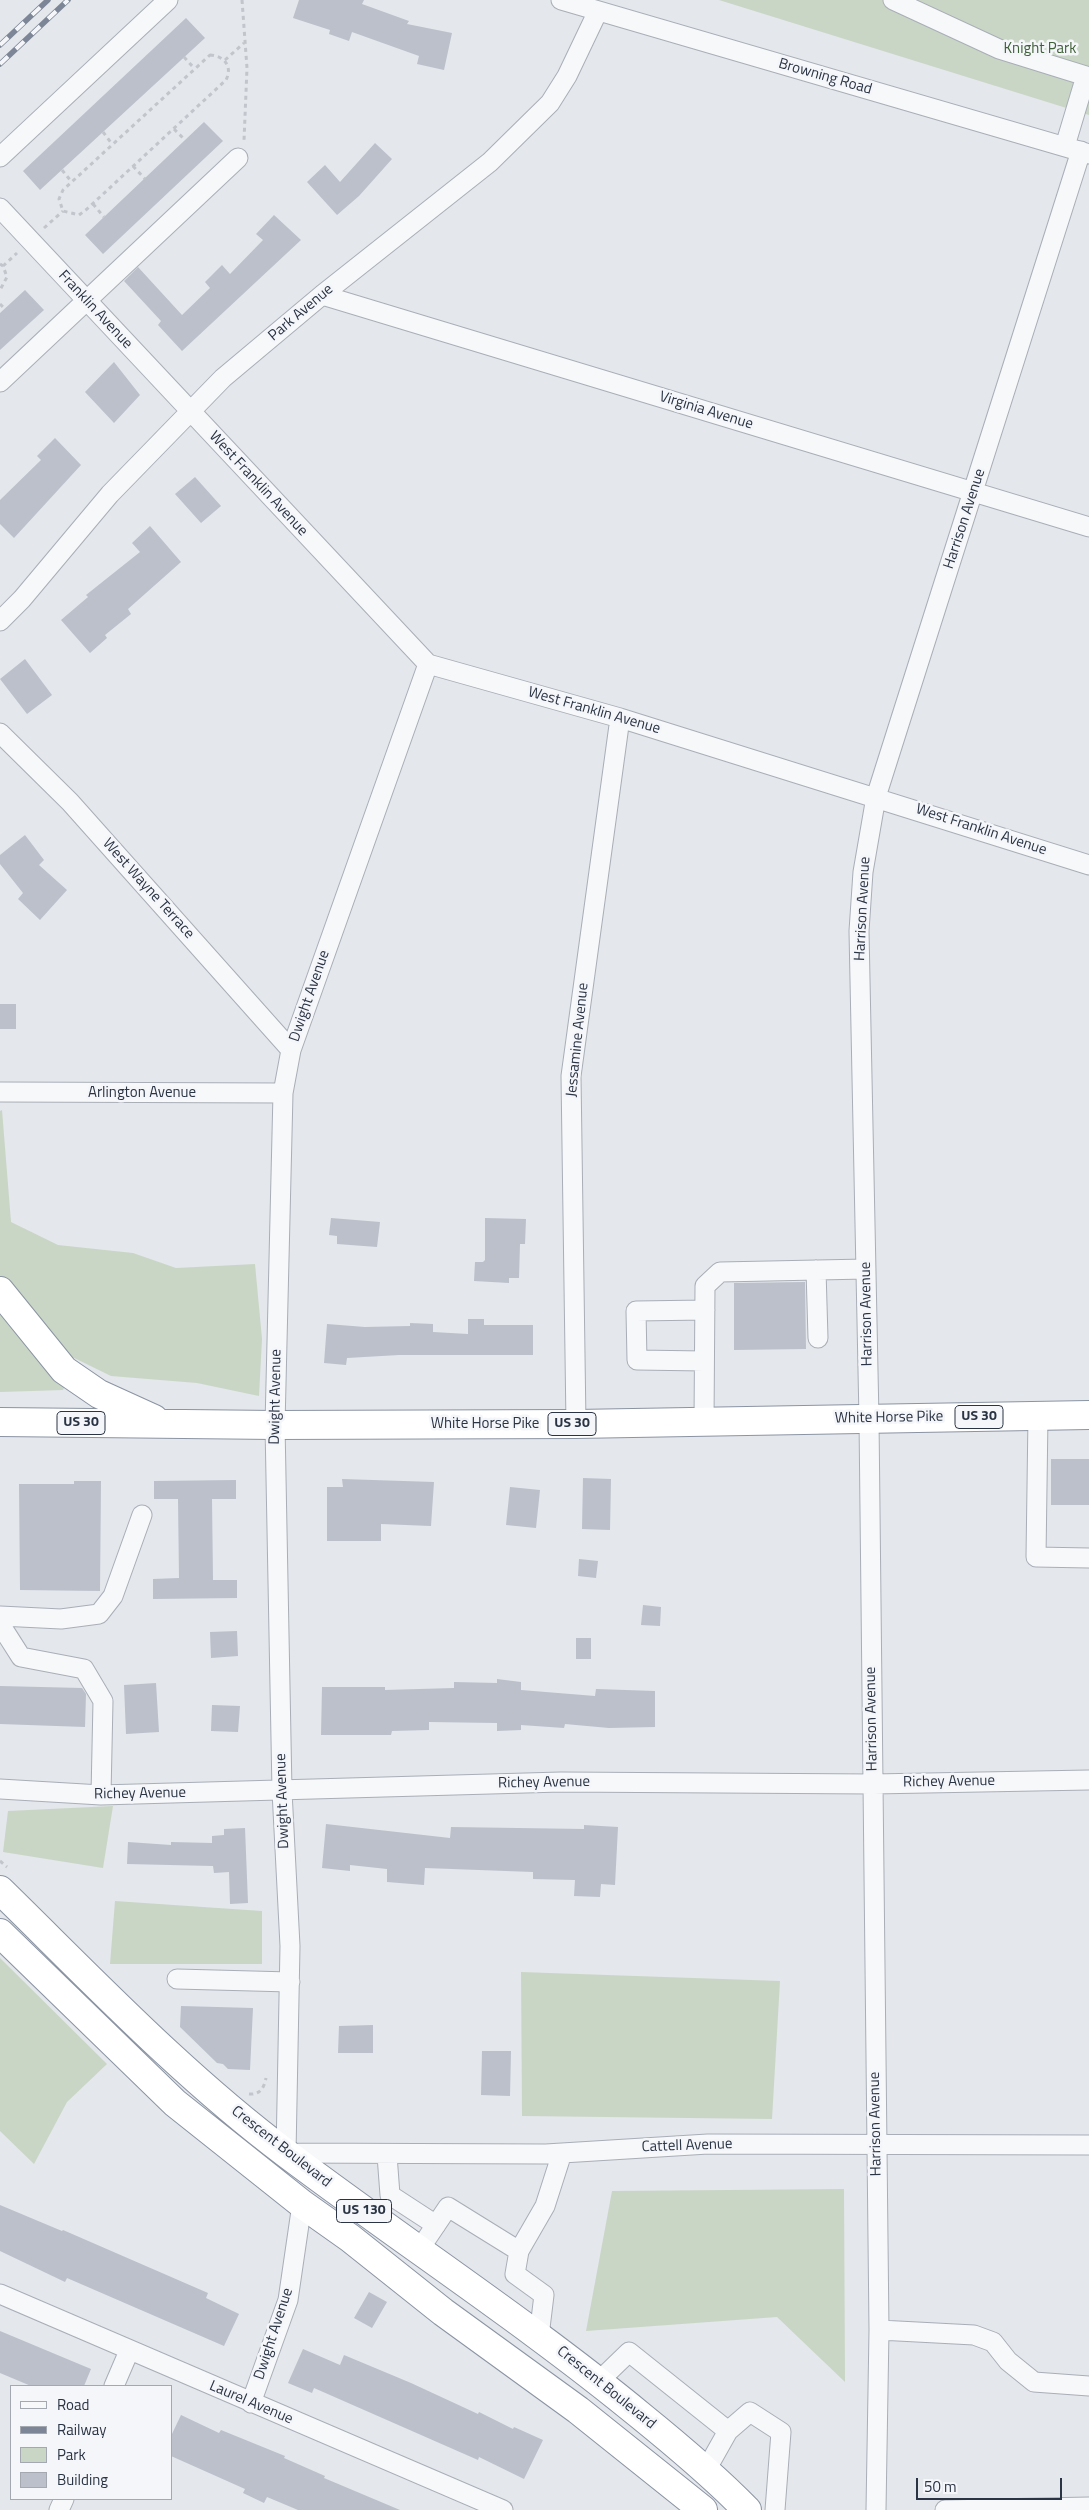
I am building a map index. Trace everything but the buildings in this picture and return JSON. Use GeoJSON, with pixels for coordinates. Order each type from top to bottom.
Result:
{"type":"FeatureCollection","features":[{"type":"Feature","properties":{"kind":"highway"},"geometry":{"type":"LineString","coordinates":[[0,1291],[64,1370],[99,1394],[162,1423]]}},
{"type":"Feature","properties":{"kind":"highway","name":"White Horse Pike"},"geometry":{"type":"LineString","coordinates":[[0,1422],[275,1425],[576,1424],[1089,1415]]}},
{"type":"Feature","properties":{"kind":"highway","name":"Crescent Boulevard"},"geometry":{"type":"LineString","coordinates":[[0,1890],[178,2064],[286,2153],[599,2381],[754,2509]]}},
{"type":"Feature","properties":{"kind":"highway","name":"US 130"},"geometry":{"type":"LineString","coordinates":[[0,1933],[175,2104],[443,2312],[578,2410],[704,2510]]}},
{"type":"Feature","properties":{"kind":"street"},"geometry":{"type":"LineString","coordinates":[[0,157],[168,0]]}},
{"type":"Feature","properties":{"kind":"street","name":"Browning Road"},"geometry":{"type":"LineString","coordinates":[[561,0],[1078,150]]}},
{"type":"Feature","properties":{"kind":"street"},"geometry":{"type":"LineString","coordinates":[[894,0],[998,49],[1087,76]]}},
{"type":"Feature","properties":{"kind":"street","name":"Park Avenue"},"geometry":{"type":"LineString","coordinates":[[0,621],[22,599],[110,494],[223,378],[322,295],[490,162],[550,103],[567,76],[598,11]]}},
{"type":"Feature","properties":{"kind":"street","name":"Harrison Avenue"},"geometry":{"type":"LineString","coordinates":[[876,2510],[879,2330],[869,1419],[859,931],[863,872],[876,797],[973,492],[1078,150],[1087,76]]}},
{"type":"Feature","properties":{"kind":"street"},"geometry":{"type":"LineString","coordinates":[[0,382],[238,158]]}},
{"type":"Feature","properties":{"kind":"street","name":"Franklin Avenue"},"geometry":{"type":"LineString","coordinates":[[0,208],[190,412]]}},
{"type":"Feature","properties":{"kind":"street","name":"Virginia Avenue"},"geometry":{"type":"LineString","coordinates":[[322,295],[1089,527]]}},
{"type":"Feature","properties":{"kind":"street","name":"West Franklin Avenue"},"geometry":{"type":"LineString","coordinates":[[190,412],[428,664],[620,718],[1089,865]]}},
{"type":"Feature","properties":{"kind":"street","name":"Dwight Avenue"},"geometry":{"type":"LineString","coordinates":[[286,2153],[290,1946],[282,1790],[275,1425],[283,1093],[291,1050],[428,664]]}},
{"type":"Feature","properties":{"kind":"street","name":"Jessamine Avenue"},"geometry":{"type":"LineString","coordinates":[[576,1424],[571,1076],[620,718]]}},
{"type":"Feature","properties":{"kind":"street","name":"West Wayne Terrace"},"geometry":{"type":"LineString","coordinates":[[0,733],[70,802],[291,1050]]}},
{"type":"Feature","properties":{"kind":"street","name":"Arlington Avenue"},"geometry":{"type":"LineString","coordinates":[[0,1092],[283,1093]]}},
{"type":"Feature","properties":{"kind":"street"},"geometry":{"type":"LineString","coordinates":[[704,1422],[705,1286],[720,1272],[866,1269]]}},
{"type":"Feature","properties":{"kind":"street"},"geometry":{"type":"LineString","coordinates":[[816,1270],[818,1338]]}},
{"type":"Feature","properties":{"kind":"street"},"geometry":{"type":"LineString","coordinates":[[704,1361],[637,1360],[636,1311],[705,1310]]}},
{"type":"Feature","properties":{"kind":"street"},"geometry":{"type":"LineString","coordinates":[[1038,1416],[1036,1557],[1089,1558]]}},
{"type":"Feature","properties":{"kind":"street"},"geometry":{"type":"LineString","coordinates":[[0,1616],[61,1619],[99,1614],[113,1596],[142,1516]]}},
{"type":"Feature","properties":{"kind":"street"},"geometry":{"type":"LineString","coordinates":[[0,1624],[21,1656],[84,1668],[103,1701],[101,1795]]}},
{"type":"Feature","properties":{"kind":"street","name":"Richey Avenue"},"geometry":{"type":"LineString","coordinates":[[0,1789],[101,1795],[561,1782],[873,1784],[1089,1780]]}},
{"type":"Feature","properties":{"kind":"street"},"geometry":{"type":"LineString","coordinates":[[177,1979],[290,1982]]}},
{"type":"Feature","properties":{"kind":"street","name":"Cattell Avenue"},"geometry":{"type":"LineString","coordinates":[[286,2153],[387,2155],[562,2153],[708,2144],[1089,2145]]}},
{"type":"Feature","properties":{"kind":"street"},"geometry":{"type":"LineString","coordinates":[[539,2336],[544,2295],[514,2274],[519,2251],[545,2206],[562,2153]]}},
{"type":"Feature","properties":{"kind":"street"},"geometry":{"type":"LineString","coordinates":[[387,2155],[390,2195],[436,2225]]}},
{"type":"Feature","properties":{"kind":"street","name":"Dwight Avenue"},"geometry":{"type":"LineString","coordinates":[[251,2403],[288,2300],[302,2204]]}},
{"type":"Feature","properties":{"kind":"street"},"geometry":{"type":"LineString","coordinates":[[419,2250],[448,2207],[519,2251]]}},
{"type":"Feature","properties":{"kind":"street","name":"Laurel Avenue"},"geometry":{"type":"LineString","coordinates":[[0,2294],[502,2510]]}},
{"type":"Feature","properties":{"kind":"street"},"geometry":{"type":"LineString","coordinates":[[879,2330],[974,2335],[993,2342],[1008,2361],[1034,2382],[1089,2386]]}},
{"type":"Feature","properties":{"kind":"street"},"geometry":{"type":"LineString","coordinates":[[114,2385],[129,2351]]}},
{"type":"Feature","properties":{"kind":"street"},"geometry":{"type":"LineString","coordinates":[[599,2381],[628,2352],[728,2431]]}},
{"type":"Feature","properties":{"kind":"street"},"geometry":{"type":"LineString","coordinates":[[706,2470],[728,2431],[750,2412],[781,2432],[775,2510]]}},
{"type":"Feature","properties":{"kind":"street"},"geometry":{"type":"LineString","coordinates":[[946,2510],[1089,2507]]}},
{"type":"Feature","properties":{"kind":"path"},"geometry":{"type":"LineString","coordinates":[[238,158],[245,137],[246,120],[246,68],[242,0]]}},
{"type":"Feature","properties":{"kind":"path"},"geometry":{"type":"LineString","coordinates":[[225,60],[244,44]]}},
{"type":"Feature","properties":{"kind":"path"},"geometry":{"type":"LineString","coordinates":[[210,55],[225,60],[229,71],[226,80],[174,129],[79,215],[63,211],[60,194],[71,181],[210,55]]}},
{"type":"Feature","properties":{"kind":"path"},"geometry":{"type":"LineString","coordinates":[[184,57],[194,68]]}},
{"type":"Feature","properties":{"kind":"path"},"geometry":{"type":"LineString","coordinates":[[174,129],[185,140]]}},
{"type":"Feature","properties":{"kind":"path"},"geometry":{"type":"LineString","coordinates":[[103,132],[112,144]]}},
{"type":"Feature","properties":{"kind":"path"},"geometry":{"type":"LineString","coordinates":[[133,166],[145,179]]}},
{"type":"Feature","properties":{"kind":"path"},"geometry":{"type":"LineString","coordinates":[[62,170],[71,181]]}},
{"type":"Feature","properties":{"kind":"path"},"geometry":{"type":"LineString","coordinates":[[92,204],[104,217]]}},
{"type":"Feature","properties":{"kind":"path"},"geometry":{"type":"LineString","coordinates":[[30,240],[63,211]]}},
{"type":"Feature","properties":{"kind":"path"},"geometry":{"type":"LineString","coordinates":[[0,264],[3,266],[7,277],[0,290]]}},
{"type":"Feature","properties":{"kind":"path"},"geometry":{"type":"LineString","coordinates":[[0,304],[5,309]]}},
{"type":"Feature","properties":{"kind":"green space","name":"Knight Park"},"geometry":{"type":"Polygon","coordinates":[[[719,0],[1089,0],[1089,115],[719,0]]]}},
{"type":"Feature","properties":{"kind":"green space"},"geometry":{"type":"Polygon","coordinates":[[[2,1110],[11,1222],[58,1245],[133,1253],[176,1268],[255,1264],[262,1339],[259,1396],[197,1383],[111,1376],[64,1353],[0,1276],[0,1111],[2,1110]]]}},
{"type":"Feature","properties":{"kind":"green space"},"geometry":{"type":"Polygon","coordinates":[[[0,1309],[65,1386],[63,1390],[0,1392],[0,1309]]]}},
{"type":"Feature","properties":{"kind":"green space"},"geometry":{"type":"Polygon","coordinates":[[[113,1806],[103,1868],[3,1852],[8,1811],[113,1806]]]}},
{"type":"Feature","properties":{"kind":"green space"},"geometry":{"type":"Polygon","coordinates":[[[115,1901],[262,1911],[262,1964],[110,1964],[115,1901]]]}},
{"type":"Feature","properties":{"kind":"green space"},"geometry":{"type":"Polygon","coordinates":[[[0,1958],[107,2064],[67,2102],[34,2164],[0,2131],[0,1958]]]}},
{"type":"Feature","properties":{"kind":"green space"},"geometry":{"type":"Polygon","coordinates":[[[521,1972],[780,1981],[772,2119],[522,2116],[521,1972]]]}},
{"type":"Feature","properties":{"kind":"green space"},"geometry":{"type":"Polygon","coordinates":[[[844,2189],[845,2382],[777,2317],[586,2331],[612,2191],[844,2189]]]}},
{"type":"Feature","properties":{"kind":"railway"},"geometry":{"type":"LineString","coordinates":[[0,45],[48,0]]}},
{"type":"Feature","properties":{"kind":"railway"},"geometry":{"type":"LineString","coordinates":[[0,64],[68,0]]}}]}
